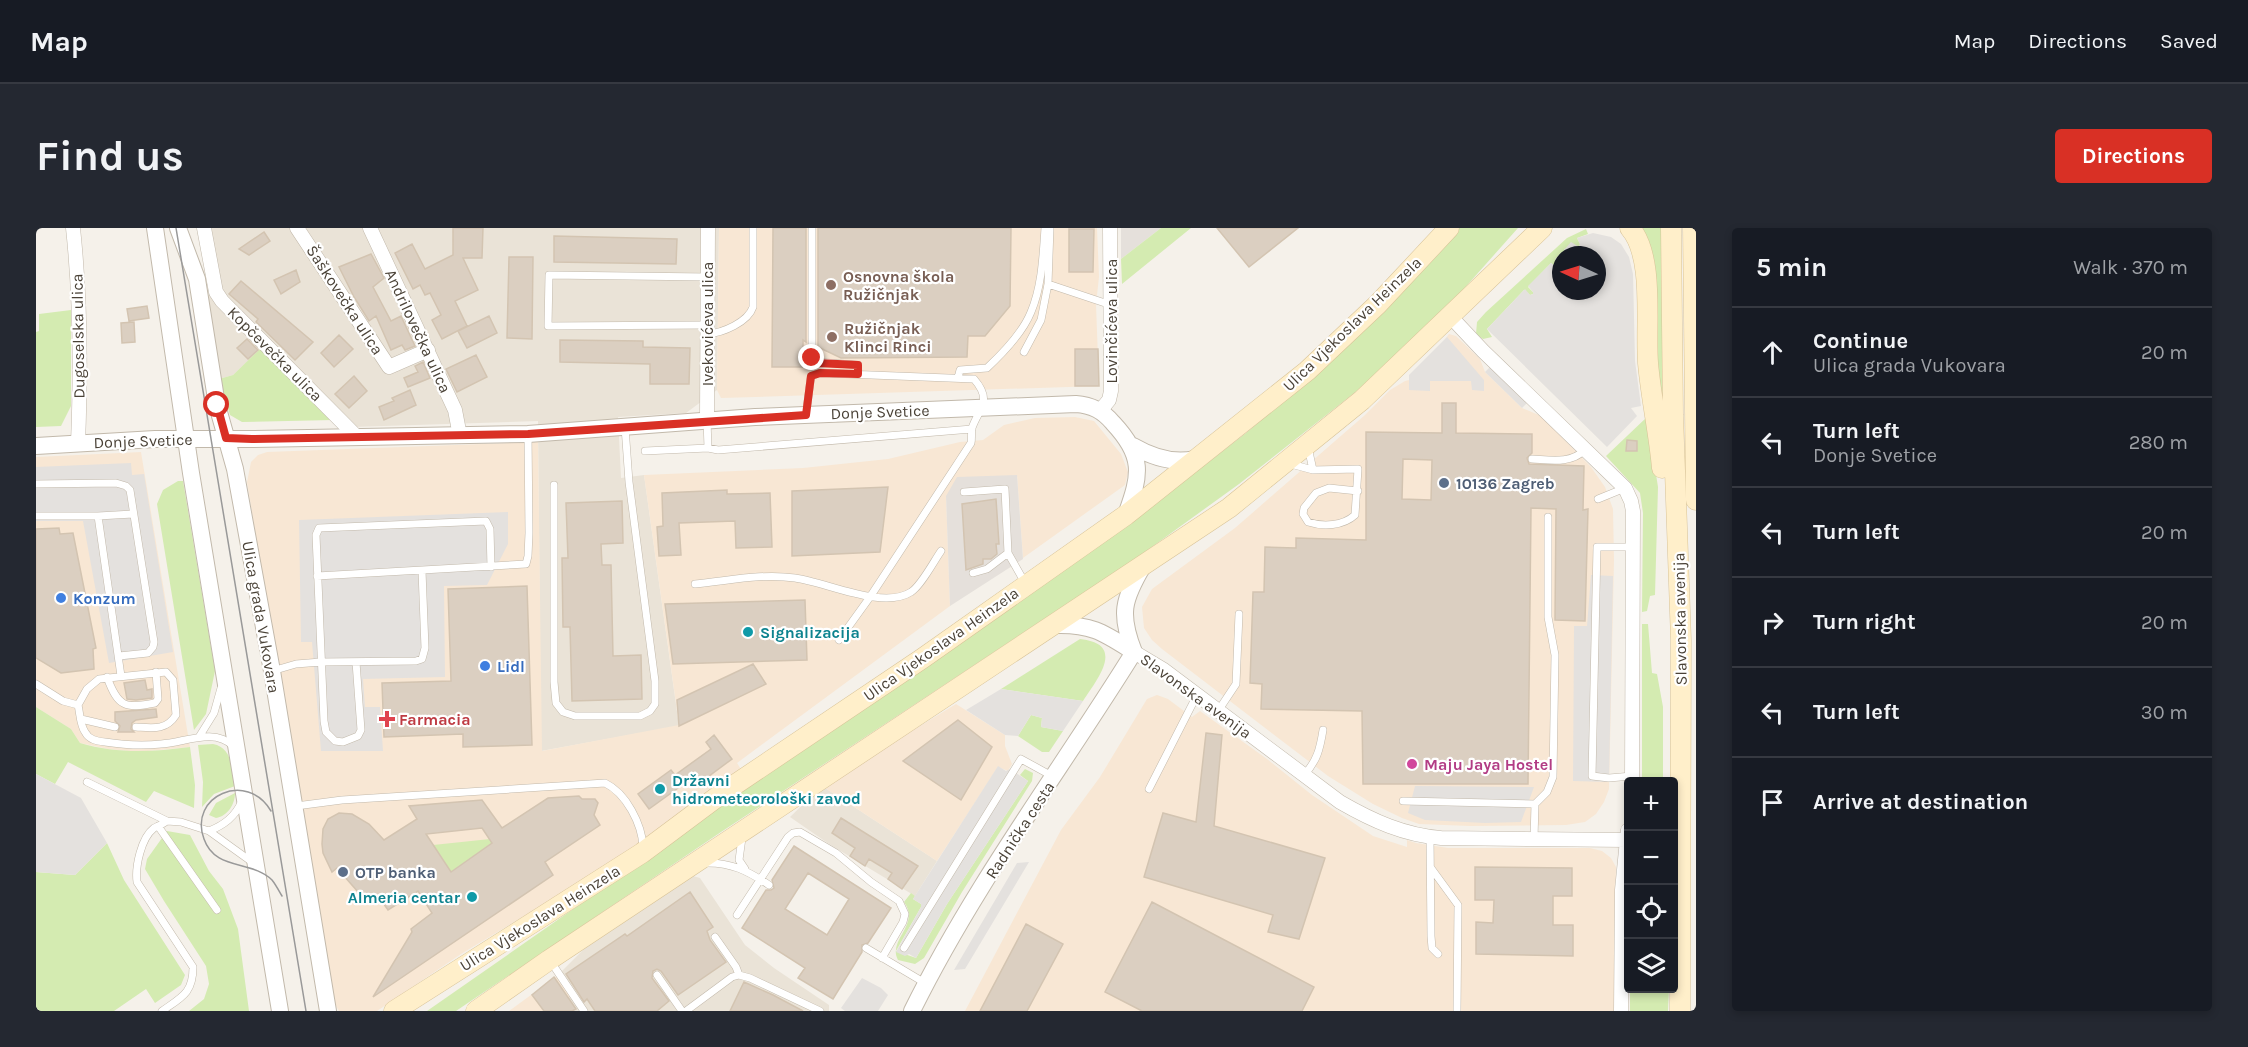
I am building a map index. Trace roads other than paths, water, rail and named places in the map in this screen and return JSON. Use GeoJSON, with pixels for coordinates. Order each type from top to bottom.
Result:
{"type":"FeatureCollection","features":[{"type":"Feature","properties":{"kind":"main road","name":"Ulica Vjekoslava Heinzela"},"geometry":{"type":"LineString","coordinates":[[394,1011],[642,853],[722,794],[923,658],[1126,515],[1307,371],[1378,304],[1449,228]]}},
{"type":"Feature","properties":{"kind":"main road"},"geometry":{"type":"LineString","coordinates":[[476,1011],[748,827],[1056,625],[1229,508],[1362,400],[1542,228]]}},
{"type":"Feature","properties":{"kind":"main road"},"geometry":{"type":"LineString","coordinates":[[1505,265],[1530,255],[1558,228]]}},
{"type":"Feature","properties":{"kind":"main road"},"geometry":{"type":"LineString","coordinates":[[1630,228],[1637,237],[1644,259],[1648,363],[1667,504],[1672,533],[1679,553]]}},
{"type":"Feature","properties":{"kind":"main road","name":"Slavonska avenija"},"geometry":{"type":"LineString","coordinates":[[1671,228],[1672,415],[1679,553],[1682,735],[1680,1011]]}},
{"type":"Feature","properties":{"kind":"main road"},"geometry":{"type":"LineString","coordinates":[[1694,228],[1696,500]]}},
{"type":"Feature","properties":{"kind":"main road"},"geometry":{"type":"LineString","coordinates":[[1672,777],[1682,735]]}},
{"type":"Feature","properties":{"kind":"street","name":"Dugoselska ulica"},"geometry":{"type":"LineString","coordinates":[[73,228],[79,284],[82,356],[78,443]]}},
{"type":"Feature","properties":{"kind":"street"},"geometry":{"type":"LineString","coordinates":[[155,228],[191,473],[280,1011]]}},
{"type":"Feature","properties":{"kind":"street","name":"Ulica grada Vukovara"},"geometry":{"type":"LineString","coordinates":[[178,228],[197,279],[217,405],[234,469],[272,671],[328,1011]]}},
{"type":"Feature","properties":{"kind":"street","name":"Kopčevečka ulica"},"geometry":{"type":"LineString","coordinates":[[204,228],[216,292],[222,301],[356,436]]}},
{"type":"Feature","properties":{"kind":"street","name":"Šaškovečka ulica"},"geometry":{"type":"LineString","coordinates":[[297,228],[389,367],[428,350]]}},
{"type":"Feature","properties":{"kind":"street","name":"Andrilovečka ulica"},"geometry":{"type":"LineString","coordinates":[[370,228],[455,410],[460,436]]}},
{"type":"Feature","properties":{"kind":"street","name":"Ivekovićeva ulica"},"geometry":{"type":"LineString","coordinates":[[707,420],[708,228]]}},
{"type":"Feature","properties":{"kind":"street","name":"Lovinčićeva ulica"},"geometry":{"type":"LineString","coordinates":[[1101,411],[1109,400],[1111,391],[1110,228]]}},
{"type":"Feature","properties":{"kind":"street"},"geometry":{"type":"LineString","coordinates":[[1451,317],[1625,488],[1631,501],[1633,511],[1632,777]]}},
{"type":"Feature","properties":{"kind":"street","name":"Donje Svetice"},"geometry":{"type":"LineString","coordinates":[[36,446],[159,439],[528,434],[707,420],[1076,404],[1101,411]]}},
{"type":"Feature","properties":{"kind":"street"},"geometry":{"type":"LineString","coordinates":[[1101,411],[1133,446],[1165,459],[1184,462],[1195,459]]}},
{"type":"Feature","properties":{"kind":"street"},"geometry":{"type":"LineString","coordinates":[[1126,515],[1134,492],[1137,470],[1133,446]]}},
{"type":"Feature","properties":{"kind":"street"},"geometry":{"type":"LineString","coordinates":[[1134,652],[1125,626],[1124,605],[1131,586],[1144,565]]}},
{"type":"Feature","properties":{"kind":"street"},"geometry":{"type":"LineString","coordinates":[[1056,625],[1077,624],[1092,628],[1134,652]]}},
{"type":"Feature","properties":{"kind":"street","name":"Slavonska avenija"},"geometry":{"type":"LineString","coordinates":[[1134,652],[1197,695],[1340,802],[1369,819],[1392,828],[1430,837],[1534,839],[1624,835]]}},
{"type":"Feature","properties":{"kind":"street","name":"Radnička cesta"},"geometry":{"type":"LineString","coordinates":[[912,1011],[925,984],[995,867],[1134,652]]}},
{"type":"Feature","properties":{"kind":"street","name":"Slavonska avenija"},"geometry":{"type":"LineString","coordinates":[[1621,1011],[1624,879]]}},
{"type":"Feature","properties":{"kind":"lane"},"geometry":{"type":"LineString","coordinates":[[707,277],[549,275],[548,326],[707,329],[717,334],[747,317],[753,307],[753,228]]}},
{"type":"Feature","properties":{"kind":"lane"},"geometry":{"type":"LineString","coordinates":[[812,228],[812,358],[817,363],[858,365],[858,374]]}},
{"type":"Feature","properties":{"kind":"lane"},"geometry":{"type":"LineString","coordinates":[[958,378],[960,370],[987,368],[1009,345],[1031,314],[1041,275],[1045,228]]}},
{"type":"Feature","properties":{"kind":"lane"},"geometry":{"type":"LineString","coordinates":[[1024,352],[1041,320],[1048,284],[1050,228]]}},
{"type":"Feature","properties":{"kind":"lane"},"geometry":{"type":"LineString","coordinates":[[1048,284],[1111,305]]}},
{"type":"Feature","properties":{"kind":"lane"},"geometry":{"type":"LineString","coordinates":[[806,415],[811,376],[820,373],[958,378],[974,380],[983,393],[983,408],[972,429],[971,443],[870,597],[839,640]]}},
{"type":"Feature","properties":{"kind":"lane"},"geometry":{"type":"LineString","coordinates":[[707,420],[708,448]]}},
{"type":"Feature","properties":{"kind":"lane"},"geometry":{"type":"LineString","coordinates":[[554,485],[554,682],[556,703],[563,712],[575,716],[640,716],[650,711],[655,704],[655,681],[629,482],[625,427]]}},
{"type":"Feature","properties":{"kind":"lane"},"geometry":{"type":"LineString","coordinates":[[645,451],[708,448],[718,450],[972,429]]}},
{"type":"Feature","properties":{"kind":"lane"},"geometry":{"type":"LineString","coordinates":[[317,576],[519,566],[527,561],[528,434]]}},
{"type":"Feature","properties":{"kind":"lane"},"geometry":{"type":"LineString","coordinates":[[1308,445],[1313,470]]}},
{"type":"Feature","properties":{"kind":"lane"},"geometry":{"type":"LineString","coordinates":[[1532,459],[1565,460],[1576,458],[1585,450]]}},
{"type":"Feature","properties":{"kind":"lane"},"geometry":{"type":"LineString","coordinates":[[1284,463],[1313,470],[1358,469],[1358,491],[1355,515],[1350,520],[1333,524],[1318,525],[1308,522],[1304,508],[1316,493],[1329,488],[1358,491]]}},
{"type":"Feature","properties":{"kind":"lane"},"geometry":{"type":"LineString","coordinates":[[36,484],[122,484],[130,490],[154,642],[148,653],[119,656]]}},
{"type":"Feature","properties":{"kind":"lane"},"geometry":{"type":"LineString","coordinates":[[1598,499],[1625,488]]}},
{"type":"Feature","properties":{"kind":"lane"},"geometry":{"type":"LineString","coordinates":[[964,492],[1005,489],[1008,553],[1027,585]]}},
{"type":"Feature","properties":{"kind":"lane"},"geometry":{"type":"LineString","coordinates":[[36,516],[133,514]]}},
{"type":"Feature","properties":{"kind":"lane"},"geometry":{"type":"LineString","coordinates":[[98,516],[121,676]]}},
{"type":"Feature","properties":{"kind":"lane"},"geometry":{"type":"LineString","coordinates":[[1534,839],[1535,804],[1547,792],[1553,777],[1555,655],[1549,633],[1548,617],[1548,517]]}},
{"type":"Feature","properties":{"kind":"lane"},"geometry":{"type":"LineString","coordinates":[[356,662],[361,730],[358,736],[343,742],[335,741],[326,732],[317,576],[316,531],[319,528],[486,521],[490,529],[491,567]]}},
{"type":"Feature","properties":{"kind":"lane"},"geometry":{"type":"LineString","coordinates":[[1624,779],[1592,776],[1597,547],[1633,547]]}},
{"type":"Feature","properties":{"kind":"lane"},"geometry":{"type":"LineString","coordinates":[[695,584],[776,575],[798,578],[870,597],[898,597],[913,591],[940,551]]}},
{"type":"Feature","properties":{"kind":"lane"},"geometry":{"type":"LineString","coordinates":[[973,573],[987,569],[1008,553]]}},
{"type":"Feature","properties":{"kind":"lane"},"geometry":{"type":"LineString","coordinates":[[272,671],[296,664],[321,662],[416,661],[422,659],[425,648],[422,571]]}},
{"type":"Feature","properties":{"kind":"lane"},"geometry":{"type":"LineString","coordinates":[[1218,711],[1236,684],[1239,614]]}},
{"type":"Feature","properties":{"kind":"lane"},"geometry":{"type":"LineString","coordinates":[[107,677],[110,687],[122,702],[133,707],[154,703],[158,699],[156,672]]}},
{"type":"Feature","properties":{"kind":"lane"},"geometry":{"type":"LineString","coordinates":[[136,727],[161,728],[169,724],[176,716],[174,680],[166,672],[99,679],[87,689],[78,705],[84,732],[88,736],[109,743],[145,745],[199,737],[220,738],[228,741],[237,750]]}},
{"type":"Feature","properties":{"kind":"lane"},"geometry":{"type":"LineString","coordinates":[[199,737],[214,713],[224,676]]}},
{"type":"Feature","properties":{"kind":"lane"},"geometry":{"type":"LineString","coordinates":[[36,684],[63,701],[78,705]]}},
{"type":"Feature","properties":{"kind":"lane"},"geometry":{"type":"LineString","coordinates":[[1149,789],[1197,695]]}},
{"type":"Feature","properties":{"kind":"lane"},"geometry":{"type":"LineString","coordinates":[[81,719],[115,727]]}},
{"type":"Feature","properties":{"kind":"lane"},"geometry":{"type":"LineString","coordinates":[[1304,775],[1314,764],[1323,730]]}},
{"type":"Feature","properties":{"kind":"lane"},"geometry":{"type":"LineString","coordinates":[[904,948],[1021,759],[1054,777]]}},
{"type":"Feature","properties":{"kind":"lane"},"geometry":{"type":"LineString","coordinates":[[87,782],[167,821],[181,822],[208,831],[255,864]]}},
{"type":"Feature","properties":{"kind":"lane"},"geometry":{"type":"LineString","coordinates":[[293,806],[342,800],[605,783],[617,790],[635,819],[642,839],[642,853]]}},
{"type":"Feature","properties":{"kind":"lane"},"geometry":{"type":"LineString","coordinates":[[208,831],[222,826],[232,817],[244,796]]}},
{"type":"Feature","properties":{"kind":"lane"},"geometry":{"type":"LineString","coordinates":[[1403,801],[1535,804]]}},
{"type":"Feature","properties":{"kind":"lane"},"geometry":{"type":"LineString","coordinates":[[162,1011],[185,995],[193,982],[193,967],[187,955],[137,882],[136,870],[141,850],[152,830],[167,821]]}},
{"type":"Feature","properties":{"kind":"lane"},"geometry":{"type":"LineString","coordinates":[[158,826],[217,910]]}},
{"type":"Feature","properties":{"kind":"lane"},"geometry":{"type":"LineString","coordinates":[[748,827],[739,850],[739,860],[745,869],[769,885]]}},
{"type":"Feature","properties":{"kind":"lane"},"geometry":{"type":"LineString","coordinates":[[737,915],[788,837],[793,832],[800,832],[816,840],[896,899],[903,909],[903,922],[882,958]]}},
{"type":"Feature","properties":{"kind":"lane"},"geometry":{"type":"LineString","coordinates":[[1430,837],[1432,948],[1438,954]]}},
{"type":"Feature","properties":{"kind":"lane"},"geometry":{"type":"LineString","coordinates":[[693,864],[715,862],[745,869]]}},
{"type":"Feature","properties":{"kind":"lane"},"geometry":{"type":"LineString","coordinates":[[1431,868],[1458,905],[1457,1011]]}},
{"type":"Feature","properties":{"kind":"lane"},"geometry":{"type":"LineString","coordinates":[[715,936],[739,975]]}},
{"type":"Feature","properties":{"kind":"lane"},"geometry":{"type":"LineString","coordinates":[[866,948],[925,984]]}},
{"type":"Feature","properties":{"kind":"lane"},"geometry":{"type":"LineString","coordinates":[[549,960],[584,1011]]}},
{"type":"Feature","properties":{"kind":"lane"},"geometry":{"type":"LineString","coordinates":[[657,975],[684,1011],[732,977],[739,975],[820,1011]]}},
{"type":"Feature","properties":{"kind":"tram line"},"geometry":{"type":"LineString","coordinates":[[176,228],[306,1011]]}},
{"type":"Feature","properties":{"kind":"tram line"},"geometry":{"type":"LineString","coordinates":[[271,811],[261,799],[248,792],[235,791],[222,794],[212,800],[204,811],[201,824],[204,839],[216,856],[264,874],[272,880],[282,896]]}},
{"type":"Feature","properties":{"kind":"place","name":"Osnovna škola Ružičnjak"},"geometry":{"type":"Point","coordinates":[831,285]}},
{"type":"Feature","properties":{"kind":"place","name":"Ružičnjak Klinci Rinci"},"geometry":{"type":"Point","coordinates":[832,337]}},
{"type":"Feature","properties":{"kind":"place","name":"10136 Zagreb"},"geometry":{"type":"Point","coordinates":[1444,483]}},
{"type":"Feature","properties":{"kind":"place","name":"Konzum"},"geometry":{"type":"Point","coordinates":[61,598]}},
{"type":"Feature","properties":{"kind":"place","name":"Signalizacija"},"geometry":{"type":"Point","coordinates":[748,632]}},
{"type":"Feature","properties":{"kind":"place","name":"Lidl"},"geometry":{"type":"Point","coordinates":[485,666]}},
{"type":"Feature","properties":{"kind":"place","name":"Farmacia"},"geometry":{"type":"Point","coordinates":[387,719]}},
{"type":"Feature","properties":{"kind":"place","name":"Maju Jaya Hostel"},"geometry":{"type":"Point","coordinates":[1412,764]}},
{"type":"Feature","properties":{"kind":"place","name":"Državni hidrometeorološki zavod"},"geometry":{"type":"Point","coordinates":[660,789]}},
{"type":"Feature","properties":{"kind":"place","name":"OTP banka"},"geometry":{"type":"Point","coordinates":[343,872]}},
{"type":"Feature","properties":{"kind":"place","name":"Almeria centar"},"geometry":{"type":"Point","coordinates":[472,897]}}]}
